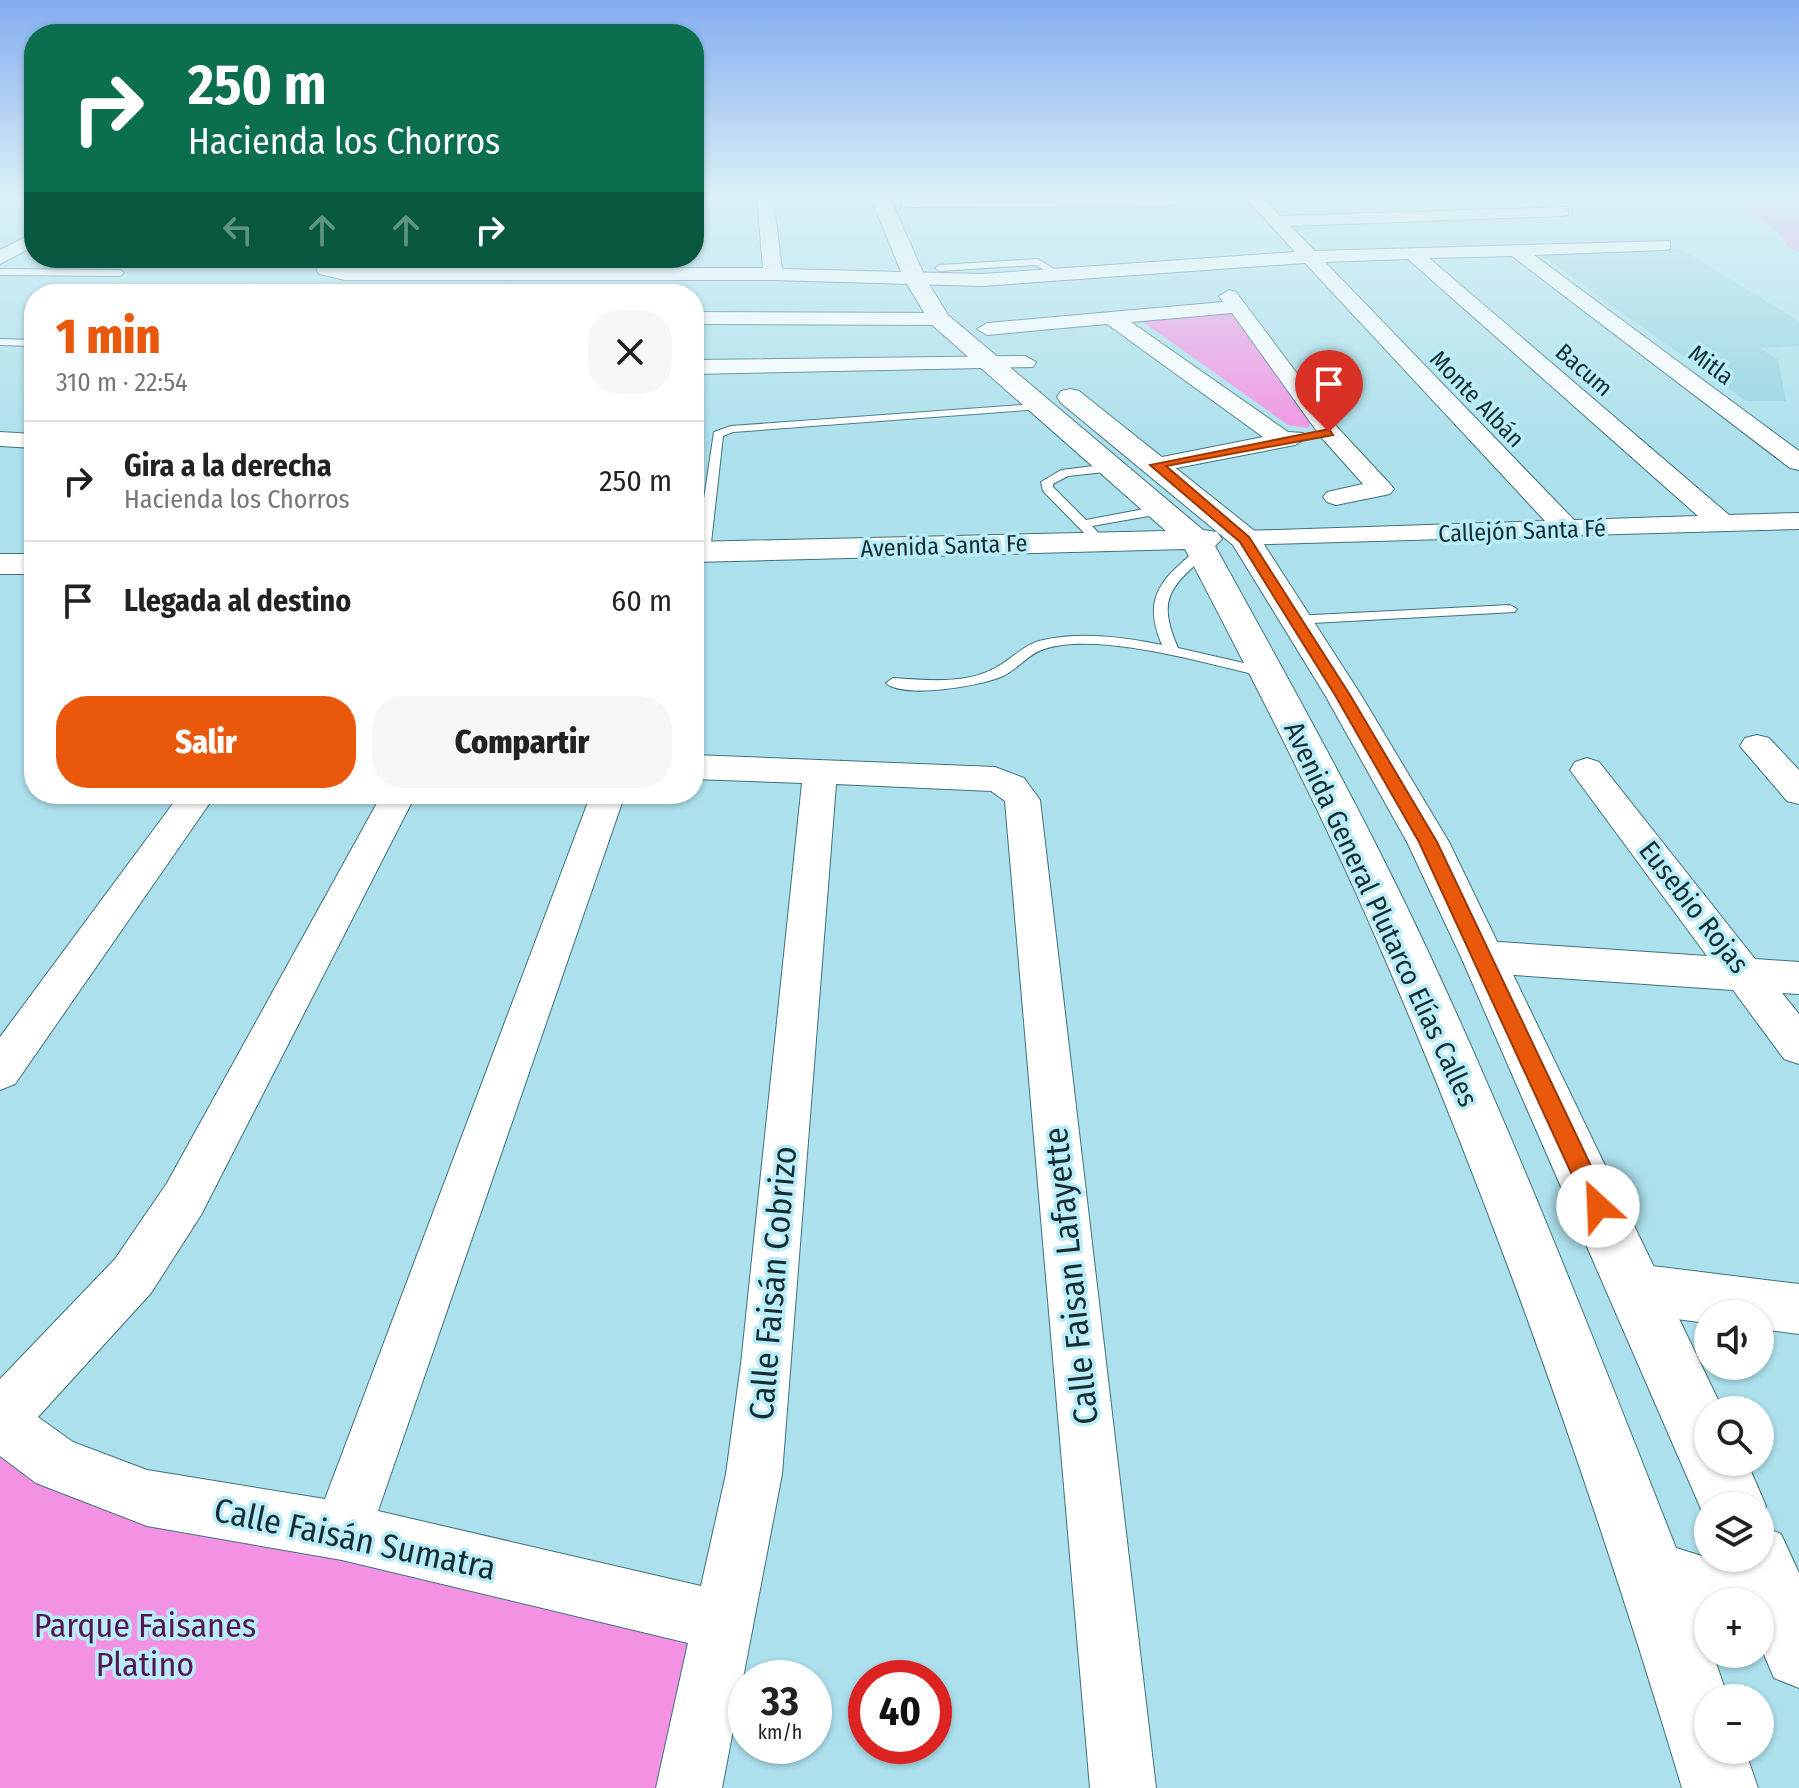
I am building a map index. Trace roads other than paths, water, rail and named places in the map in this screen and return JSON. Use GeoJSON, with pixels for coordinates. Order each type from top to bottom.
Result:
{"type":"FeatureCollection","features":[{"type":"Feature","properties":{"kind":"street","name":"Avenida General Plutarco Elías Calles"},"geometry":{"type":"LineString","coordinates":[[916,281],[939,319],[1198,546],[1296,689],[1428,842],[1484,957],[1694,1418]]}},
{"type":"Feature","properties":{"kind":"street","name":"Avenida General Plutarco Elías Calles"},"geometry":{"type":"LineString","coordinates":[[950,281],[987,329],[1245,539],[1294,620],[1296,689],[1526,1239],[1653,1577],[1720,1788]]}},
{"type":"Feature","properties":{"kind":"street","name":"Monte Albán"},"geometry":{"type":"LineString","coordinates":[[1331,281],[1567,529]]}},
{"type":"Feature","properties":{"kind":"street","name":"Bacum"},"geometry":{"type":"LineString","coordinates":[[1445,281],[1723,524]]}},
{"type":"Feature","properties":{"kind":"street","name":"Mitla"},"geometry":{"type":"LineString","coordinates":[[1558,281],[1799,463]]}},
{"type":"Feature","properties":{"kind":"street"},"geometry":{"type":"LineString","coordinates":[[987,329],[1232,302],[1329,432],[1381,489],[1336,497]]}},
{"type":"Feature","properties":{"kind":"street"},"geometry":{"type":"LineString","coordinates":[[1110,317],[1282,439]]}},
{"type":"Feature","properties":{"kind":"street"},"geometry":{"type":"LineString","coordinates":[[704,318],[939,319]]}},
{"type":"Feature","properties":{"kind":"street"},"geometry":{"type":"LineString","coordinates":[[704,367],[1025,362]]}},
{"type":"Feature","properties":{"kind":"street"},"geometry":{"type":"LineString","coordinates":[[1156,465],[1329,432]]}},
{"type":"Feature","properties":{"kind":"street"},"geometry":{"type":"LineString","coordinates":[[0,439],[24,440]]}},
{"type":"Feature","properties":{"kind":"street","name":"Callejón Santa Fé"},"geometry":{"type":"LineString","coordinates":[[1245,539],[1799,521]]}},
{"type":"Feature","properties":{"kind":"street","name":"Avenida Santa Fe"},"geometry":{"type":"LineString","coordinates":[[704,552],[1093,533],[1198,546],[1245,539]]}},
{"type":"Feature","properties":{"kind":"street"},"geometry":{"type":"LineString","coordinates":[[0,564],[24,564]]}},
{"type":"Feature","properties":{"kind":"street"},"geometry":{"type":"LineString","coordinates":[[1757,746],[1799,792]]}},
{"type":"Feature","properties":{"kind":"street"},"geometry":{"type":"LineString","coordinates":[[704,767],[820,773]]}},
{"type":"Feature","properties":{"kind":"street","name":"Eusebio Rojas"},"geometry":{"type":"LineString","coordinates":[[1587,770],[1799,1046]]}},
{"type":"Feature","properties":{"kind":"street","name":"Calle Faisan Lafayette"},"geometry":{"type":"LineString","coordinates":[[820,773],[995,779],[1012,786],[1022,800],[1123,1788]]}},
{"type":"Feature","properties":{"kind":"street","name":"Calle Faisán Cobrizo"},"geometry":{"type":"LineString","coordinates":[[689,1788],[754,1474],[767,1364],[820,773]]}},
{"type":"Feature","properties":{"kind":"street"},"geometry":{"type":"LineString","coordinates":[[0,1071],[192,804]]}},
{"type":"Feature","properties":{"kind":"street"},"geometry":{"type":"LineString","coordinates":[[0,1420],[133,1276],[160,1237],[184,1199],[394,804]]}},
{"type":"Feature","properties":{"kind":"street"},"geometry":{"type":"LineString","coordinates":[[342,1531],[604,804]]}},
{"type":"Feature","properties":{"kind":"street"},"geometry":{"type":"LineString","coordinates":[[1484,957],[1799,978]]}},
{"type":"Feature","properties":{"kind":"street"},"geometry":{"type":"LineString","coordinates":[[1636,1289],[1799,1309]]}},
{"type":"Feature","properties":{"kind":"street","name":"Calle Faisán Sumatra"},"geometry":{"type":"LineString","coordinates":[[0,1420],[56,1463],[147,1498],[342,1531],[725,1622]]}},
{"type":"Feature","properties":{"kind":"street"},"geometry":{"type":"LineString","coordinates":[[1763,1572],[1799,1653]]}},
{"type":"Feature","properties":{"kind":"street"},"geometry":{"type":"LineString","coordinates":[[1653,1577],[1702,1588]]}},
{"type":"Feature","properties":{"kind":"street"},"geometry":{"type":"LineString","coordinates":[[1774,1655],[1799,1686]]}},
{"type":"Feature","properties":{"kind":"lane"},"geometry":{"type":"LineString","coordinates":[[0,342],[24,343]]}},
{"type":"Feature","properties":{"kind":"lane"},"geometry":{"type":"LineString","coordinates":[[704,517],[718,434],[731,429],[1037,407]]}},
{"type":"Feature","properties":{"kind":"lane"},"geometry":{"type":"LineString","coordinates":[[1110,468],[1065,473],[1047,482],[1047,488],[1093,533],[1160,510]]}},
{"type":"Feature","properties":{"kind":"lane"},"geometry":{"type":"LineString","coordinates":[[1173,653],[1159,622],[1156,602],[1168,581],[1198,546]]}},
{"type":"Feature","properties":{"kind":"lane"},"geometry":{"type":"LineString","coordinates":[[1294,620],[1510,609]]}},
{"type":"Feature","properties":{"kind":"lane"},"geometry":{"type":"LineString","coordinates":[[893,683],[955,686],[985,680],[1032,649],[1050,644],[1096,641],[1173,653],[1296,689]]}},
{"type":"Feature","properties":{"kind":"park label","name":"Parque Faisanes Platino"},"geometry":{"type":"Point","coordinates":[145,1644]}}]}
